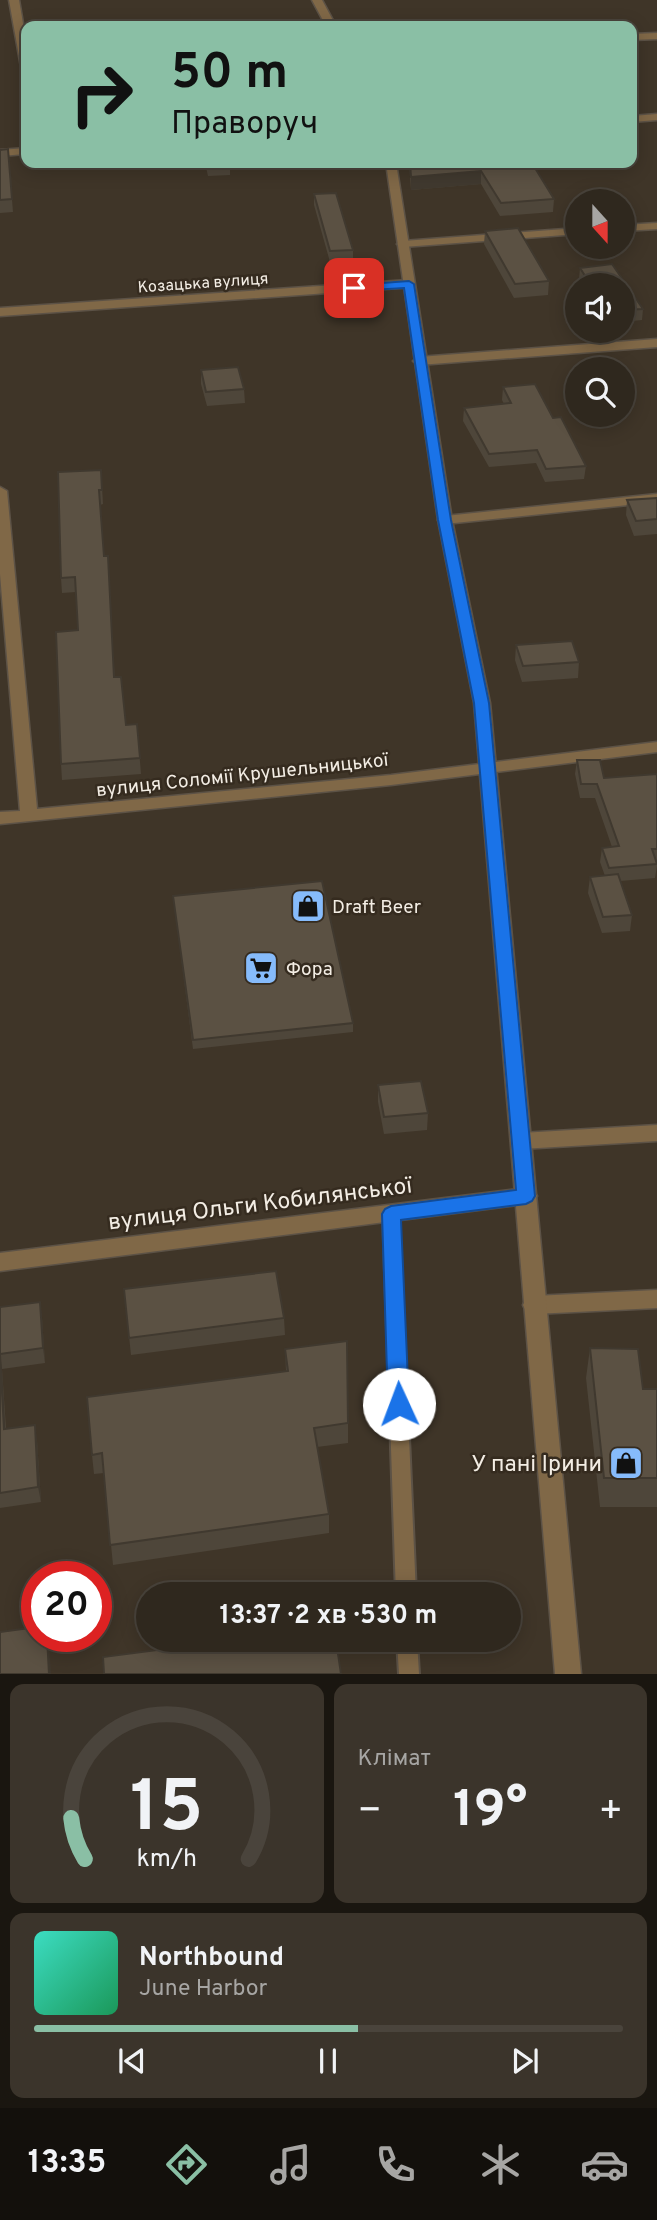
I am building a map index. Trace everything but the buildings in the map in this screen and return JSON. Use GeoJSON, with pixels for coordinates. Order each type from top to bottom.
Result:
{"type":"FeatureCollection","features":[{"type":"Feature","properties":{"kind":"street"},"geometry":{"type":"LineString","coordinates":[[14,0],[21,39]]}},
{"type":"Feature","properties":{"kind":"street"},"geometry":{"type":"LineString","coordinates":[[317,0],[328,21]]}},
{"type":"Feature","properties":{"kind":"street"},"geometry":{"type":"LineString","coordinates":[[637,37],[657,36]]}},
{"type":"Feature","properties":{"kind":"street"},"geometry":{"type":"LineString","coordinates":[[637,119],[657,117]]}},
{"type":"Feature","properties":{"kind":"street"},"geometry":{"type":"LineString","coordinates":[[0,153],[21,151]]}},
{"type":"Feature","properties":{"kind":"street"},"geometry":{"type":"LineString","coordinates":[[392,168],[418,361],[444,520],[482,703],[568,1674]]}},
{"type":"Feature","properties":{"kind":"street"},"geometry":{"type":"LineString","coordinates":[[635,227],[657,226]]}},
{"type":"Feature","properties":{"kind":"street"},"geometry":{"type":"LineString","coordinates":[[403,244],[565,232]]}},
{"type":"Feature","properties":{"kind":"street","name":"Козацька вулиця"},"geometry":{"type":"LineString","coordinates":[[0,312],[409,284]]}},
{"type":"Feature","properties":{"kind":"street"},"geometry":{"type":"LineString","coordinates":[[418,361],[657,343]]}},
{"type":"Feature","properties":{"kind":"street"},"geometry":{"type":"LineString","coordinates":[[0,491],[29,815]]}},
{"type":"Feature","properties":{"kind":"street"},"geometry":{"type":"LineString","coordinates":[[444,520],[657,498]]}},
{"type":"Feature","properties":{"kind":"street","name":"вулиця Соломії Крушельницької"},"geometry":{"type":"LineString","coordinates":[[0,818],[162,804],[657,747]]}},
{"type":"Feature","properties":{"kind":"street"},"geometry":{"type":"LineString","coordinates":[[521,1141],[657,1133]]}},
{"type":"Feature","properties":{"kind":"street","name":"вулиця Ольги Кобилянської"},"geometry":{"type":"LineString","coordinates":[[0,1262],[526,1196]]}},
{"type":"Feature","properties":{"kind":"street"},"geometry":{"type":"LineString","coordinates":[[534,1305],[657,1299]]}},
{"type":"Feature","properties":{"kind":"lane"},"geometry":{"type":"LineString","coordinates":[[391,1214],[406,1582]]}},
{"type":"Feature","properties":{"kind":"lane"},"geometry":{"type":"LineString","coordinates":[[408,1652],[409,1674]]}},
{"type":"Feature","properties":{"kind":"place","name":"Draft Beer"},"geometry":{"type":"Point","coordinates":[308,906]}},
{"type":"Feature","properties":{"kind":"place","name":"Фора"},"geometry":{"type":"Point","coordinates":[261,968]}},
{"type":"Feature","properties":{"kind":"place","name":"У пані Ірини"},"geometry":{"type":"Point","coordinates":[626,1463]}},
{"type":"Feature","properties":{"kind":"route"},"geometry":{"type":"LineString","coordinates":[[354,288],[409,284],[418,361],[444,520],[482,703],[526,1196],[391,1214],[399,1404]]}}]}
